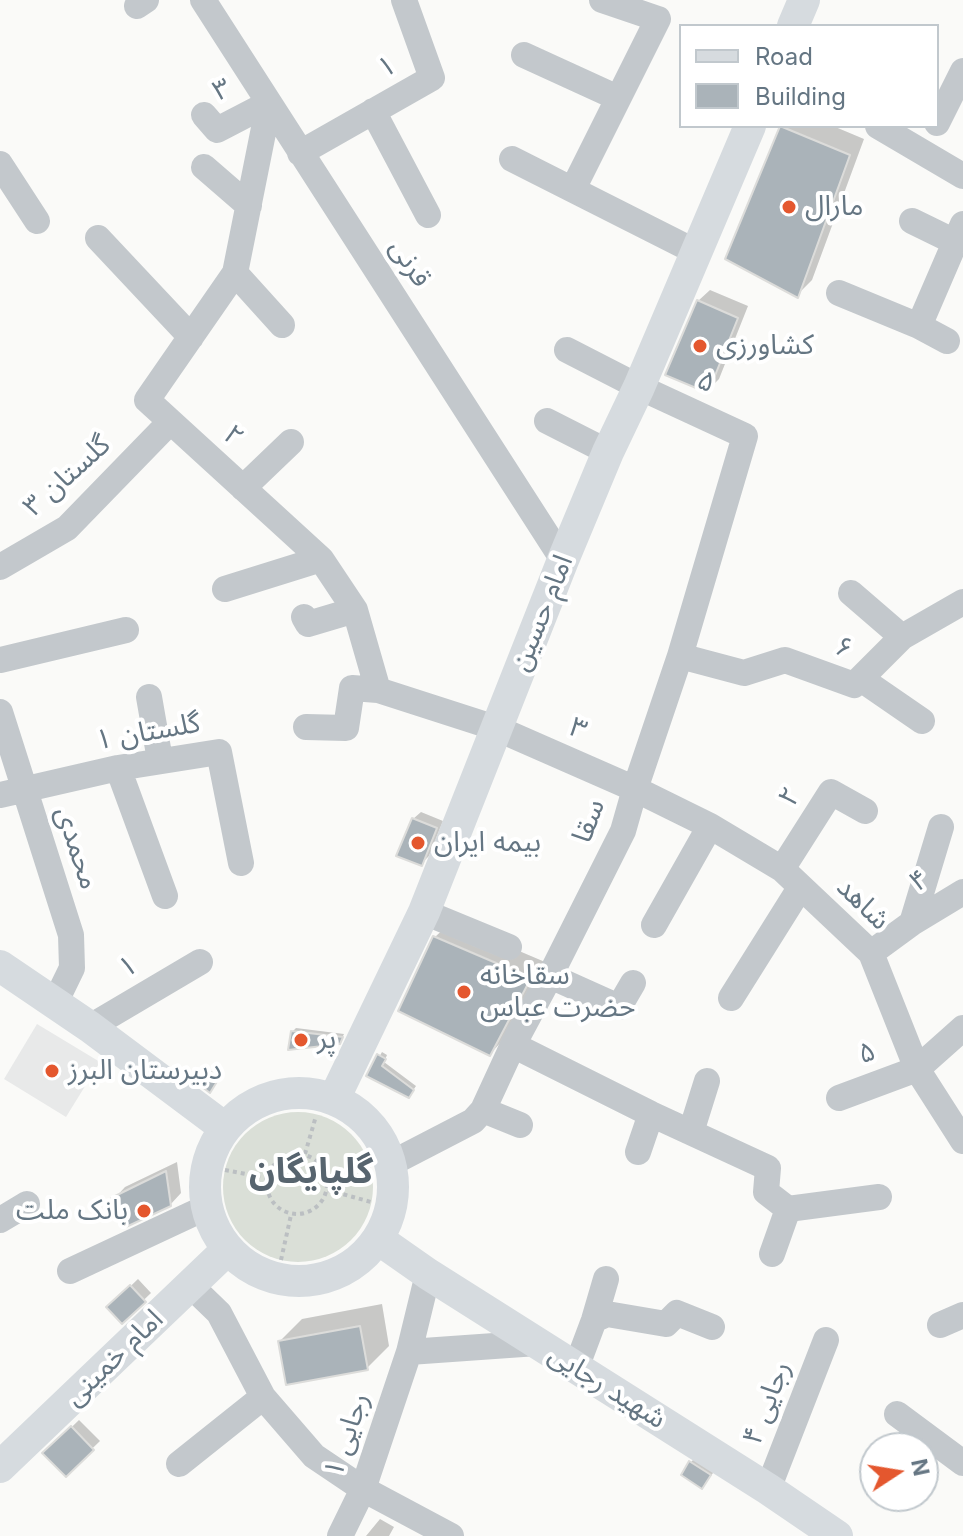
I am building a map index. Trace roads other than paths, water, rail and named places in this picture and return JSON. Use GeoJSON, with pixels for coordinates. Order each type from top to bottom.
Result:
{"type":"FeatureCollection","features":[{"type":"Feature","properties":{"kind":"main road"},"geometry":{"type":"LineString","coordinates":[[794,24],[804,0]]}},
{"type":"Feature","properties":{"kind":"main road","name":"امام حسین"},"geometry":{"type":"LineString","coordinates":[[325,1106],[408,957],[563,560],[749,128]]}},
{"type":"Feature","properties":{"kind":"main road"},"geometry":{"type":"LineString","coordinates":[[0,966],[90,1027],[225,1128]]}},
{"type":"Feature","properties":{"kind":"main road"},"geometry":{"type":"LineString","coordinates":[[287,1093],[311,1093],[325,1106],[354,1110],[383,1143],[390,1164],[393,1190],[389,1216],[378,1239],[365,1255],[348,1268],[328,1277],[301,1281],[274,1278],[249,1267],[228,1249],[215,1230],[207,1207],[205,1179],[211,1152],[225,1128],[242,1111],[263,1099],[287,1093]]}},
{"type":"Feature","properties":{"kind":"main road","name":"شهید رجایی"},"geometry":{"type":"LineString","coordinates":[[378,1239],[837,1536]]}},
{"type":"Feature","properties":{"kind":"main road","name":"امام خمینی"},"geometry":{"type":"LineString","coordinates":[[0,1467],[48,1430],[228,1249]]}},
{"type":"Feature","properties":{"kind":"street","name":"قرنی"},"geometry":{"type":"LineString","coordinates":[[203,0],[563,560]]}},
{"type":"Feature","properties":{"kind":"street","name":"۱"},"geometry":{"type":"LineString","coordinates":[[300,153],[432,78],[404,0]]}},
{"type":"Feature","properties":{"kind":"street"},"geometry":{"type":"LineString","coordinates":[[573,189],[658,19],[602,0]]}},
{"type":"Feature","properties":{"kind":"street"},"geometry":{"type":"LineString","coordinates":[[524,55],[618,98]]}},
{"type":"Feature","properties":{"kind":"street"},"geometry":{"type":"LineString","coordinates":[[939,118],[963,71]]}},
{"type":"Feature","properties":{"kind":"street","name":"۳"},"geometry":{"type":"LineString","coordinates":[[204,115],[217,130],[269,103]]}},
{"type":"Feature","properties":{"kind":"street","name":"۲"},"geometry":{"type":"LineString","coordinates":[[269,103],[235,273],[147,400],[321,559],[355,610],[378,690]]}},
{"type":"Feature","properties":{"kind":"street"},"geometry":{"type":"LineString","coordinates":[[373,111],[428,215]]}},
{"type":"Feature","properties":{"kind":"street"},"geometry":{"type":"LineString","coordinates":[[881,128],[963,176]]}},
{"type":"Feature","properties":{"kind":"street"},"geometry":{"type":"LineString","coordinates":[[922,152],[934,128]]}},
{"type":"Feature","properties":{"kind":"street"},"geometry":{"type":"LineString","coordinates":[[512,159],[696,252]]}},
{"type":"Feature","properties":{"kind":"street"},"geometry":{"type":"LineString","coordinates":[[204,167],[249,206]]}},
{"type":"Feature","properties":{"kind":"street"},"geometry":{"type":"LineString","coordinates":[[3,173],[37,221]]}},
{"type":"Feature","properties":{"kind":"street"},"geometry":{"type":"LineString","coordinates":[[912,221],[959,233],[953,273],[919,326]]}},
{"type":"Feature","properties":{"kind":"street"},"geometry":{"type":"LineString","coordinates":[[98,238],[191,337]]}},
{"type":"Feature","properties":{"kind":"street"},"geometry":{"type":"LineString","coordinates":[[235,273],[282,325]]}},
{"type":"Feature","properties":{"kind":"street"},"geometry":{"type":"LineString","coordinates":[[839,293],[947,341]]}},
{"type":"Feature","properties":{"kind":"street"},"geometry":{"type":"LineString","coordinates":[[567,350],[639,387]]}},
{"type":"Feature","properties":{"kind":"street","name":"۵"},"geometry":{"type":"LineString","coordinates":[[639,387],[745,436]]}},
{"type":"Feature","properties":{"kind":"street"},"geometry":{"type":"LineString","coordinates":[[547,421],[608,452]]}},
{"type":"Feature","properties":{"kind":"street","name":"گلستان ۳"},"geometry":{"type":"LineString","coordinates":[[0,567],[67,528],[170,422]]}},
{"type":"Feature","properties":{"kind":"street","name":"سقا"},"geometry":{"type":"LineString","coordinates":[[483,1110],[623,831],[680,656],[745,436]]}},
{"type":"Feature","properties":{"kind":"street"},"geometry":{"type":"LineString","coordinates":[[243,488],[291,442]]}},
{"type":"Feature","properties":{"kind":"street"},"geometry":{"type":"LineString","coordinates":[[225,589],[321,559]]}},
{"type":"Feature","properties":{"kind":"street"},"geometry":{"type":"LineString","coordinates":[[851,593],[902,637]]}},
{"type":"Feature","properties":{"kind":"street","name":"۶"},"geometry":{"type":"LineString","coordinates":[[680,656],[744,673],[785,660],[854,685],[902,637],[963,602]]}},
{"type":"Feature","properties":{"kind":"street"},"geometry":{"type":"LineString","coordinates":[[304,617],[308,624],[355,610]]}},
{"type":"Feature","properties":{"kind":"street"},"geometry":{"type":"LineString","coordinates":[[0,660],[126,630]]}},
{"type":"Feature","properties":{"kind":"street"},"geometry":{"type":"LineString","coordinates":[[861,679],[922,721]]}},
{"type":"Feature","properties":{"kind":"street"},"geometry":{"type":"LineString","coordinates":[[306,727],[346,728],[352,688],[378,690],[496,728]]}},
{"type":"Feature","properties":{"kind":"street"},"geometry":{"type":"LineString","coordinates":[[149,697],[160,760]]}},
{"type":"Feature","properties":{"kind":"street","name":"محمدی"},"geometry":{"type":"LineString","coordinates":[[0,712],[12,792],[71,935],[72,968],[55,1003]]}},
{"type":"Feature","properties":{"kind":"street","name":"۳"},"geometry":{"type":"LineString","coordinates":[[496,728],[635,789]]}},
{"type":"Feature","properties":{"kind":"street","name":"گلستان ۱"},"geometry":{"type":"LineString","coordinates":[[12,792],[118,768],[219,752],[241,863]]}},
{"type":"Feature","properties":{"kind":"street"},"geometry":{"type":"LineString","coordinates":[[118,768],[165,896]]}},
{"type":"Feature","properties":{"kind":"street","name":"شاهد"},"geometry":{"type":"LineString","coordinates":[[635,789],[710,826],[782,869],[871,953],[917,1069],[961,1136]]}},
{"type":"Feature","properties":{"kind":"street","name":"۲"},"geometry":{"type":"LineString","coordinates":[[782,869],[831,792],[865,811]]}},
{"type":"Feature","properties":{"kind":"street"},"geometry":{"type":"LineString","coordinates":[[654,925],[710,826]]}},
{"type":"Feature","properties":{"kind":"street"},"geometry":{"type":"LineString","coordinates":[[912,923],[941,827]]}},
{"type":"Feature","properties":{"kind":"street"},"geometry":{"type":"LineString","coordinates":[[731,998],[800,888]]}},
{"type":"Feature","properties":{"kind":"street","name":"۴"},"geometry":{"type":"LineString","coordinates":[[871,953],[963,892]]}},
{"type":"Feature","properties":{"kind":"street"},"geometry":{"type":"LineString","coordinates":[[424,912],[509,947]]}},
{"type":"Feature","properties":{"kind":"street","name":"۱"},"geometry":{"type":"LineString","coordinates":[[90,1027],[200,962]]}},
{"type":"Feature","properties":{"kind":"street"},"geometry":{"type":"LineString","coordinates":[[550,976],[619,1007],[633,983]]}},
{"type":"Feature","properties":{"kind":"street"},"geometry":{"type":"LineString","coordinates":[[917,1069],[963,1028]]}},
{"type":"Feature","properties":{"kind":"street"},"geometry":{"type":"LineString","coordinates":[[513,1045],[768,1168],[766,1192],[788,1209],[879,1197]]}},
{"type":"Feature","properties":{"kind":"street","name":"۵"},"geometry":{"type":"LineString","coordinates":[[839,1098],[917,1069]]}},
{"type":"Feature","properties":{"kind":"street"},"geometry":{"type":"LineString","coordinates":[[691,1132],[707,1081]]}},
{"type":"Feature","properties":{"kind":"street"},"geometry":{"type":"LineString","coordinates":[[390,1164],[473,1121],[483,1110],[520,1125]]}},
{"type":"Feature","properties":{"kind":"street"},"geometry":{"type":"LineString","coordinates":[[638,1152],[651,1114]]}},
{"type":"Feature","properties":{"kind":"street"},"geometry":{"type":"LineString","coordinates":[[0,1220],[27,1204]]}},
{"type":"Feature","properties":{"kind":"street"},"geometry":{"type":"LineString","coordinates":[[70,1271],[207,1207]]}},
{"type":"Feature","properties":{"kind":"street"},"geometry":{"type":"LineString","coordinates":[[772,1254],[788,1209]]}},
{"type":"Feature","properties":{"kind":"street","name":"رجایی ۱"},"geometry":{"type":"LineString","coordinates":[[340,1536],[363,1489],[409,1352],[428,1274]]}},
{"type":"Feature","properties":{"kind":"street"},"geometry":{"type":"LineString","coordinates":[[576,1368],[606,1279]]}},
{"type":"Feature","properties":{"kind":"street"},"geometry":{"type":"LineString","coordinates":[[190,1285],[219,1313],[263,1397],[314,1456],[363,1489],[451,1536]]}},
{"type":"Feature","properties":{"kind":"street"},"geometry":{"type":"LineString","coordinates":[[594,1320],[607,1314],[666,1324],[677,1313],[712,1327]]}},
{"type":"Feature","properties":{"kind":"street","name":"رجایی ۴"},"geometry":{"type":"LineString","coordinates":[[768,1489],[826,1340]]}},
{"type":"Feature","properties":{"kind":"street"},"geometry":{"type":"LineString","coordinates":[[409,1352],[537,1343]]}},
{"type":"Feature","properties":{"kind":"street"},"geometry":{"type":"LineString","coordinates":[[179,1464],[263,1397]]}},
{"type":"Feature","properties":{"kind":"street"},"geometry":{"type":"LineString","coordinates":[[897,1414],[963,1463]]}},
{"type":"Feature","properties":{"kind":"place","name":"مارال"},"geometry":{"type":"Point","coordinates":[789,207]}},
{"type":"Feature","properties":{"kind":"place","name":"کشاورزی"},"geometry":{"type":"Point","coordinates":[700,346]}},
{"type":"Feature","properties":{"kind":"place","name":"بیمه ایران"},"geometry":{"type":"Point","coordinates":[418,843]}},
{"type":"Feature","properties":{"kind":"place","name":"سقاخانه حضرت عباس"},"geometry":{"type":"Point","coordinates":[464,992]}},
{"type":"Feature","properties":{"kind":"place","name":"پر"},"geometry":{"type":"Point","coordinates":[301,1040]}},
{"type":"Feature","properties":{"kind":"place","name":"دبیرستان البرز"},"geometry":{"type":"Point","coordinates":[52,1071]}},
{"type":"Feature","properties":{"kind":"place","name":"بانک ملت"},"geometry":{"type":"Point","coordinates":[144,1211]}},
{"type":"Feature","properties":{"kind":"district","name":"گلپایگان"},"geometry":{"type":"Point","coordinates":[311,1172]}}]}
